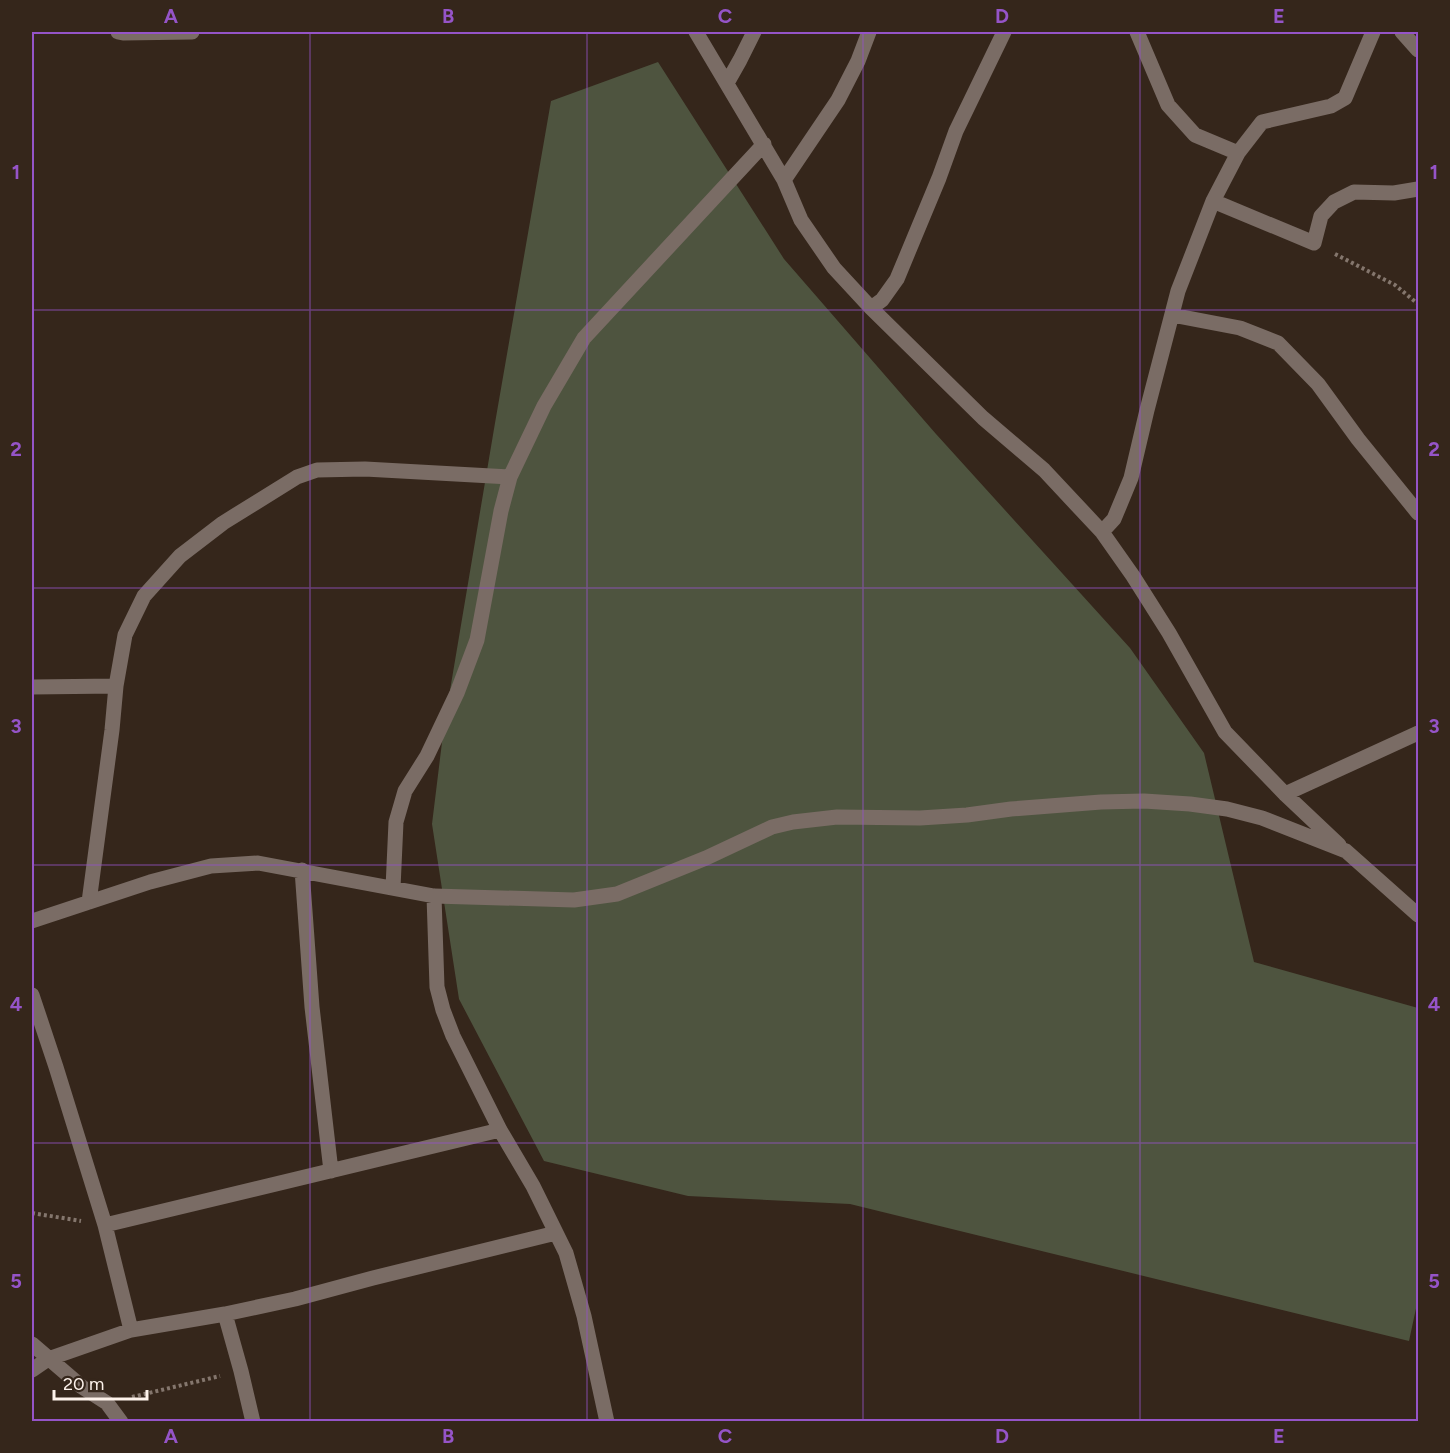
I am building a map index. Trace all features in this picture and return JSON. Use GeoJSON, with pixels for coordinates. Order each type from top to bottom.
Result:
{"type":"FeatureCollection","features":[{"type":"Feature","properties":{"kind":"street"},"geometry":{"type":"LineString","coordinates":[[118,32],[192,32]]}},
{"type":"Feature","properties":{"kind":"street"},"geometry":{"type":"LineString","coordinates":[[696,32],[764,144],[784,180],[801,220],[834,268],[982,418],[1044,470],[1102,532],[1169,633],[1226,732],[1285,794],[1419,915]]}},
{"type":"Feature","properties":{"kind":"street"},"geometry":{"type":"LineString","coordinates":[[728,83],[754,32]]}},
{"type":"Feature","properties":{"kind":"street"},"geometry":{"type":"LineString","coordinates":[[784,180],[838,100],[858,62],[868,32]]}},
{"type":"Feature","properties":{"kind":"street"},"geometry":{"type":"LineString","coordinates":[[871,308],[882,300],[897,279],[956,131],[1004,32]]}},
{"type":"Feature","properties":{"kind":"street"},"geometry":{"type":"LineString","coordinates":[[1137,32],[1168,105],[1195,135],[1238,153]]}},
{"type":"Feature","properties":{"kind":"street"},"geometry":{"type":"LineString","coordinates":[[1102,532],[1114,519],[1131,478],[1178,291],[1213,201],[1238,153],[1262,122],[1331,106],[1345,98],[1373,32]]}},
{"type":"Feature","properties":{"kind":"street"},"geometry":{"type":"LineString","coordinates":[[1402,32],[1419,50]]}},
{"type":"Feature","properties":{"kind":"street"},"geometry":{"type":"LineString","coordinates":[[393,888],[396,822],[405,791],[427,756],[457,693],[477,640],[501,511],[510,477],[544,406],[584,338],[764,144]]}},
{"type":"Feature","properties":{"kind":"street"},"geometry":{"type":"LineString","coordinates":[[1213,201],[1314,243],[1321,216],[1334,202],[1354,192],[1394,193],[1419,189]]}},
{"type":"Feature","properties":{"kind":"street"},"geometry":{"type":"LineString","coordinates":[[1172,315],[1240,328],[1278,343],[1318,384],[1358,439],[1419,513]]}},
{"type":"Feature","properties":{"kind":"street"},"geometry":{"type":"LineString","coordinates":[[88,902],[116,686],[125,635],[144,596],[180,556],[223,523],[297,477],[316,470],[365,469],[510,477]]}},
{"type":"Feature","properties":{"kind":"street"},"geometry":{"type":"LineString","coordinates":[[32,687],[116,686]]}},
{"type":"Feature","properties":{"kind":"street"},"geometry":{"type":"LineString","coordinates":[[1285,794],[1419,732]]}},
{"type":"Feature","properties":{"kind":"street"},"geometry":{"type":"LineString","coordinates":[[32,921],[150,882],[211,866],[258,863],[434,896],[574,900],[617,894],[706,858],[772,827],[793,822],[837,818],[920,818],[967,815],[1101,802],[1144,801],[1227,809],[1262,818],[1346,851]]}},
{"type":"Feature","properties":{"kind":"street"},"geometry":{"type":"LineString","coordinates":[[303,870],[312,1006],[331,1171]]}},
{"type":"Feature","properties":{"kind":"street"},"geometry":{"type":"LineString","coordinates":[[434,896],[437,987],[443,1010],[453,1036],[500,1130],[566,1252],[584,1316],[607,1422]]}},
{"type":"Feature","properties":{"kind":"street"},"geometry":{"type":"LineString","coordinates":[[32,995],[57,1067],[105,1225],[131,1330]]}},
{"type":"Feature","properties":{"kind":"street"},"geometry":{"type":"LineString","coordinates":[[105,1225],[500,1130]]}},
{"type":"Feature","properties":{"kind":"street"},"geometry":{"type":"LineString","coordinates":[[32,1370],[48,1359],[131,1330],[295,1299],[556,1233]]}},
{"type":"Feature","properties":{"kind":"street"},"geometry":{"type":"LineString","coordinates":[[225,1314],[253,1422]]}},
{"type":"Feature","properties":{"kind":"street"},"geometry":{"type":"LineString","coordinates":[[32,1344],[82,1387],[108,1403],[121,1422]]}},
{"type":"Feature","properties":{"kind":"path"},"geometry":{"type":"LineString","coordinates":[[1314,243],[1395,285],[1419,304]]}},
{"type":"Feature","properties":{"kind":"path"},"geometry":{"type":"LineString","coordinates":[[32,1213],[105,1225]]}},
{"type":"Feature","properties":{"kind":"path"},"geometry":{"type":"LineString","coordinates":[[108,1403],[241,1371]]}},
{"type":"Feature","properties":{"kind":"green space"},"geometry":{"type":"Polygon","coordinates":[[[658,62],[784,259],[936,434],[1130,648],[1204,753],[1254,962],[1418,1008],[1418,1299],[1409,1341],[850,1204],[688,1196],[544,1161],[459,999],[432,824],[444,726],[551,101],[658,62]]]}}]}
